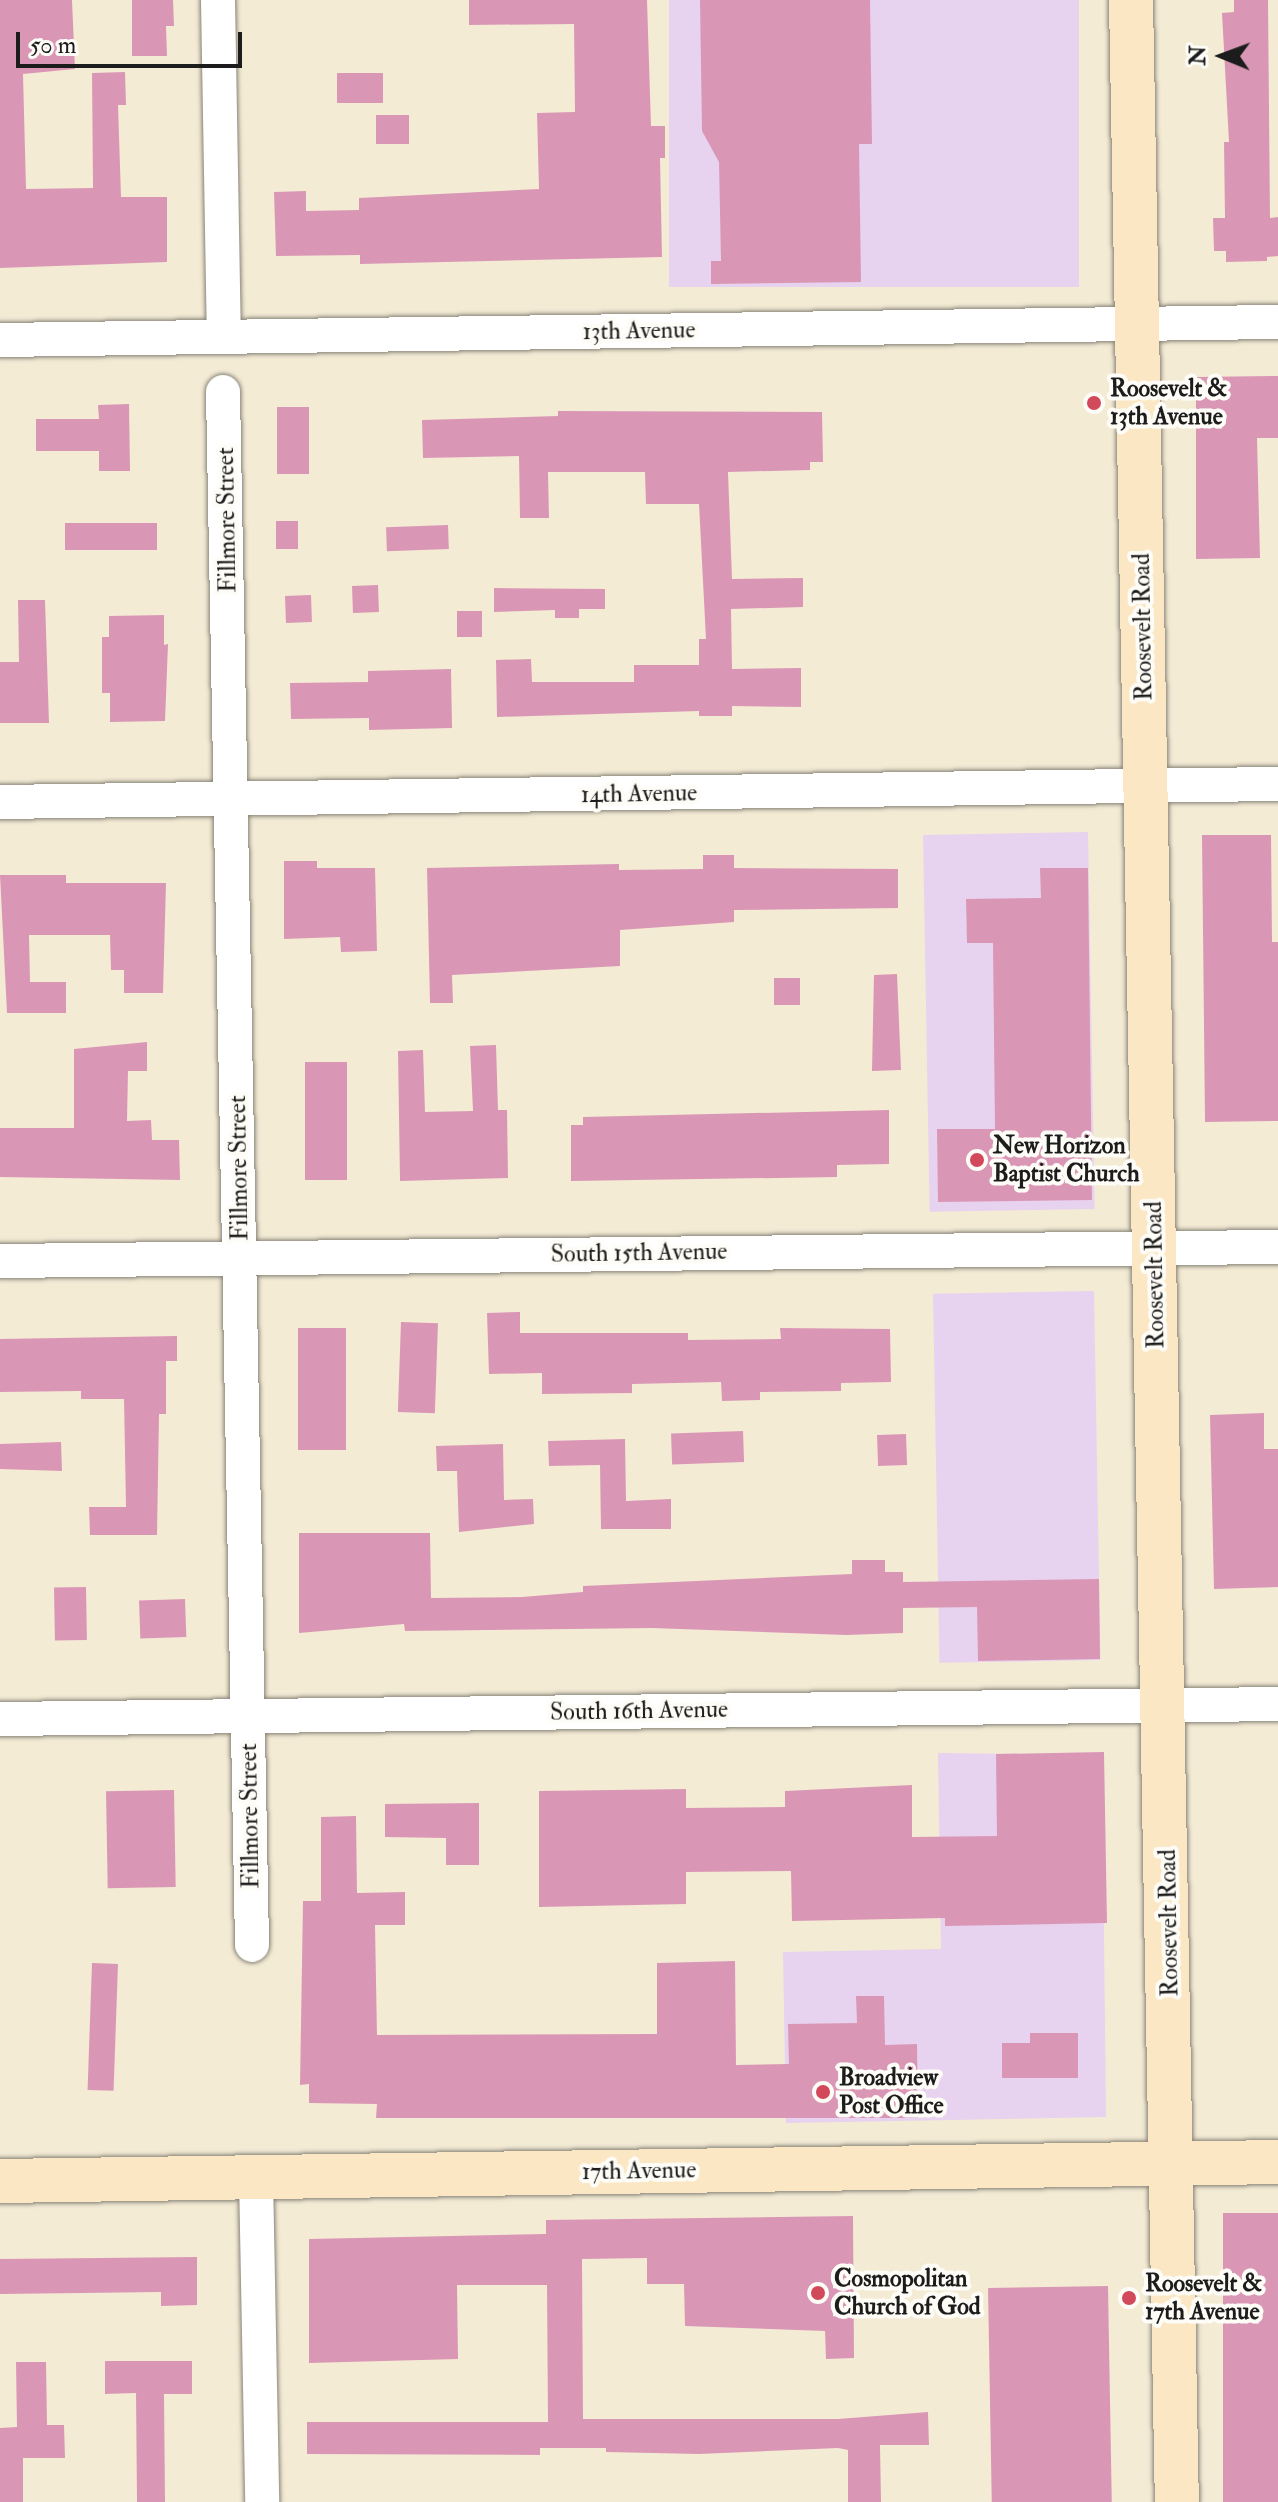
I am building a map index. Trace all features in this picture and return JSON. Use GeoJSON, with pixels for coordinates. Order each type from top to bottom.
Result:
{"type":"FeatureCollection","features":[{"type":"Feature","properties":{"kind":"main road","name":"Roosevelt Road"},"geometry":{"type":"LineString","coordinates":[[1131,0],[1165,1705],[1177,2502]]}},
{"type":"Feature","properties":{"kind":"main road","name":"17th Avenue"},"geometry":{"type":"LineString","coordinates":[[0,2181],[1278,2162]]}},
{"type":"Feature","properties":{"kind":"street"},"geometry":{"type":"LineString","coordinates":[[218,0],[224,337]]}},
{"type":"Feature","properties":{"kind":"street","name":"13th Avenue"},"geometry":{"type":"LineString","coordinates":[[0,340],[1278,322]]}},
{"type":"Feature","properties":{"kind":"street","name":"Fillmore Street"},"geometry":{"type":"LineString","coordinates":[[223,392],[252,1945]]}},
{"type":"Feature","properties":{"kind":"street","name":"14th Avenue"},"geometry":{"type":"LineString","coordinates":[[0,802],[1278,784]]}},
{"type":"Feature","properties":{"kind":"street","name":"South 15th Avenue"},"geometry":{"type":"LineString","coordinates":[[0,1261],[1278,1247]]}},
{"type":"Feature","properties":{"kind":"street","name":"South 16th Avenue"},"geometry":{"type":"LineString","coordinates":[[0,1719],[1278,1704]]}},
{"type":"Feature","properties":{"kind":"street"},"geometry":{"type":"LineString","coordinates":[[256,2177],[262,2502]]}},
{"type":"Feature","properties":{"kind":"shaded area"},"geometry":{"type":"Polygon","coordinates":[[[669,0],[1079,0],[1079,287],[669,287],[669,0]]]}},
{"type":"Feature","properties":{"kind":"shaded area"},"geometry":{"type":"Polygon","coordinates":[[[1088,832],[1095,1209],[930,1212],[923,835],[1088,832]]]}},
{"type":"Feature","properties":{"kind":"shaded area"},"geometry":{"type":"Polygon","coordinates":[[[1094,1291],[1100,1660],[939,1663],[933,1294],[1094,1291]]]}},
{"type":"Feature","properties":{"kind":"shaded area"},"geometry":{"type":"Polygon","coordinates":[[[938,1753],[1102,1755],[1106,2117],[786,2123],[783,1952],[941,1949],[938,1753]]]}},
{"type":"Feature","properties":{"kind":"building"},"geometry":{"type":"Polygon","coordinates":[[[0,0],[72,0],[75,69],[23,74],[26,189],[93,188],[92,73],[125,72],[126,105],[118,105],[121,197],[167,197],[167,262],[0,268],[0,0]]]}},
{"type":"Feature","properties":{"kind":"building"},"geometry":{"type":"Polygon","coordinates":[[[132,0],[173,0],[174,26],[166,26],[167,56],[132,56],[132,0]]]}},
{"type":"Feature","properties":{"kind":"building"},"geometry":{"type":"Polygon","coordinates":[[[469,0],[647,0],[651,126],[665,126],[665,158],[660,158],[662,257],[360,264],[360,255],[276,256],[274,192],[306,191],[306,211],[359,210],[359,198],[539,189],[537,113],[575,112],[574,24],[469,25],[469,0]]]}},
{"type":"Feature","properties":{"kind":"building"},"geometry":{"type":"Polygon","coordinates":[[[700,0],[870,0],[872,144],[859,144],[861,282],[711,284],[711,261],[721,261],[719,162],[702,131],[700,0]]]}},
{"type":"Feature","properties":{"kind":"building"},"geometry":{"type":"Polygon","coordinates":[[[1234,0],[1268,0],[1270,218],[1278,217],[1278,256],[1267,257],[1267,261],[1226,262],[1226,251],[1214,251],[1213,218],[1225,218],[1224,142],[1229,142],[1222,13],[1234,12],[1234,0]]]}},
{"type":"Feature","properties":{"kind":"building"},"geometry":{"type":"Polygon","coordinates":[[[337,73],[383,73],[383,103],[337,103],[337,73]]]}},
{"type":"Feature","properties":{"kind":"building"},"geometry":{"type":"Polygon","coordinates":[[[376,115],[409,115],[409,144],[376,144],[376,115]]]}},
{"type":"Feature","properties":{"kind":"building"},"geometry":{"type":"Polygon","coordinates":[[[1278,376],[1278,438],[1257,438],[1260,558],[1196,559],[1196,377],[1278,376]]]}},
{"type":"Feature","properties":{"kind":"building"},"geometry":{"type":"Polygon","coordinates":[[[129,404],[130,471],[99,471],[99,451],[36,451],[36,419],[99,419],[98,405],[129,404]]]}},
{"type":"Feature","properties":{"kind":"building"},"geometry":{"type":"Polygon","coordinates":[[[277,407],[309,407],[309,474],[277,474],[277,407]]]}},
{"type":"Feature","properties":{"kind":"building"},"geometry":{"type":"Polygon","coordinates":[[[558,411],[822,412],[823,462],[810,462],[810,470],[728,472],[732,579],[803,578],[803,607],[731,609],[732,669],[801,668],[801,707],[732,706],[732,716],[699,716],[699,711],[497,717],[496,660],[531,659],[532,682],[634,682],[634,665],[699,665],[699,639],[706,639],[699,504],[646,504],[645,472],[548,472],[549,518],[520,518],[519,456],[423,458],[422,420],[558,416],[558,411]]]}},
{"type":"Feature","properties":{"kind":"building"},"geometry":{"type":"Polygon","coordinates":[[[276,521],[298,521],[298,549],[276,549],[276,521]]]}},
{"type":"Feature","properties":{"kind":"building"},"geometry":{"type":"Polygon","coordinates":[[[65,523],[157,523],[157,550],[65,550],[65,523]]]}},
{"type":"Feature","properties":{"kind":"building"},"geometry":{"type":"Polygon","coordinates":[[[448,525],[449,549],[387,551],[386,527],[448,525]]]}},
{"type":"Feature","properties":{"kind":"building"},"geometry":{"type":"Polygon","coordinates":[[[378,585],[379,612],[353,613],[352,586],[378,585]]]}},
{"type":"Feature","properties":{"kind":"building"},"geometry":{"type":"Polygon","coordinates":[[[494,588],[605,589],[605,609],[579,609],[579,618],[555,618],[555,610],[494,612],[494,588]]]}},
{"type":"Feature","properties":{"kind":"building"},"geometry":{"type":"Polygon","coordinates":[[[311,595],[312,622],[286,623],[285,596],[311,595]]]}},
{"type":"Feature","properties":{"kind":"building"},"geometry":{"type":"Polygon","coordinates":[[[18,600],[45,600],[49,723],[0,723],[0,662],[19,662],[18,600]]]}},
{"type":"Feature","properties":{"kind":"building"},"geometry":{"type":"Polygon","coordinates":[[[457,611],[482,611],[482,637],[457,637],[457,611]]]}},
{"type":"Feature","properties":{"kind":"building"},"geometry":{"type":"Polygon","coordinates":[[[164,615],[164,645],[168,644],[165,721],[110,722],[110,693],[102,693],[102,637],[109,637],[109,616],[164,615]]]}},
{"type":"Feature","properties":{"kind":"building"},"geometry":{"type":"Polygon","coordinates":[[[451,669],[452,728],[369,730],[369,718],[291,719],[290,683],[368,682],[368,671],[451,669]]]}},
{"type":"Feature","properties":{"kind":"building"},"geometry":{"type":"Polygon","coordinates":[[[1202,835],[1271,835],[1272,942],[1278,942],[1278,1121],[1205,1122],[1202,835]]]}},
{"type":"Feature","properties":{"kind":"building"},"geometry":{"type":"Polygon","coordinates":[[[703,855],[734,855],[734,868],[898,869],[898,908],[734,910],[734,922],[620,930],[620,966],[452,975],[453,1003],[430,1003],[427,868],[619,864],[619,870],[703,869],[703,855]]]}},
{"type":"Feature","properties":{"kind":"building"},"geometry":{"type":"Polygon","coordinates":[[[284,861],[317,861],[317,868],[375,868],[377,951],[341,952],[340,937],[284,939],[284,861]]]}},
{"type":"Feature","properties":{"kind":"building"},"geometry":{"type":"Polygon","coordinates":[[[1040,868],[1088,868],[1092,1200],[938,1202],[937,1129],[995,1129],[993,943],[967,943],[966,899],[1041,898],[1040,868]]]}},
{"type":"Feature","properties":{"kind":"building"},"geometry":{"type":"Polygon","coordinates":[[[0,875],[66,875],[66,883],[166,883],[163,993],[124,993],[124,970],[111,970],[110,935],[29,935],[30,982],[66,982],[66,1013],[7,1013],[0,875]]]}},
{"type":"Feature","properties":{"kind":"building"},"geometry":{"type":"Polygon","coordinates":[[[897,974],[901,1070],[872,1071],[874,975],[897,974]]]}},
{"type":"Feature","properties":{"kind":"building"},"geometry":{"type":"Polygon","coordinates":[[[774,978],[800,978],[800,1005],[774,1005],[774,978]]]}},
{"type":"Feature","properties":{"kind":"building"},"geometry":{"type":"Polygon","coordinates":[[[147,1042],[147,1071],[128,1071],[127,1121],[151,1120],[152,1140],[179,1140],[180,1180],[0,1177],[0,1128],[74,1128],[74,1049],[147,1042]]]}},
{"type":"Feature","properties":{"kind":"building"},"geometry":{"type":"Polygon","coordinates":[[[496,1045],[498,1110],[507,1110],[508,1178],[400,1181],[398,1051],[423,1050],[425,1112],[473,1111],[470,1046],[496,1045]]]}},
{"type":"Feature","properties":{"kind":"building"},"geometry":{"type":"Polygon","coordinates":[[[305,1062],[347,1062],[347,1180],[305,1180],[305,1062]]]}},
{"type":"Feature","properties":{"kind":"building"},"geometry":{"type":"Polygon","coordinates":[[[889,1110],[889,1164],[837,1165],[837,1177],[571,1181],[571,1125],[583,1125],[583,1117],[889,1110]]]}},
{"type":"Feature","properties":{"kind":"building"},"geometry":{"type":"Polygon","coordinates":[[[520,1312],[520,1333],[688,1333],[688,1340],[781,1339],[780,1328],[890,1329],[891,1382],[841,1383],[841,1391],[760,1392],[760,1400],[722,1401],[721,1382],[632,1384],[632,1393],[542,1394],[542,1373],[489,1374],[487,1313],[520,1312]]]}},
{"type":"Feature","properties":{"kind":"building"},"geometry":{"type":"Polygon","coordinates":[[[401,1322],[438,1323],[435,1413],[398,1412],[401,1322]]]}},
{"type":"Feature","properties":{"kind":"building"},"geometry":{"type":"Polygon","coordinates":[[[298,1328],[346,1328],[346,1450],[298,1450],[298,1328]]]}},
{"type":"Feature","properties":{"kind":"building"},"geometry":{"type":"Polygon","coordinates":[[[177,1336],[177,1361],[166,1361],[166,1414],[159,1414],[157,1535],[90,1535],[89,1507],[126,1507],[124,1399],[81,1399],[81,1391],[0,1392],[0,1339],[177,1336]]]}},
{"type":"Feature","properties":{"kind":"building"},"geometry":{"type":"Polygon","coordinates":[[[1264,1413],[1264,1449],[1278,1449],[1278,1587],[1214,1589],[1210,1415],[1264,1413]]]}},
{"type":"Feature","properties":{"kind":"building"},"geometry":{"type":"Polygon","coordinates":[[[743,1431],[744,1462],[672,1464],[671,1434],[743,1431]]]}},
{"type":"Feature","properties":{"kind":"building"},"geometry":{"type":"Polygon","coordinates":[[[906,1434],[907,1465],[878,1466],[877,1435],[906,1434]]]}},
{"type":"Feature","properties":{"kind":"building"},"geometry":{"type":"Polygon","coordinates":[[[625,1439],[626,1501],[671,1499],[671,1529],[601,1529],[600,1465],[549,1466],[548,1441],[625,1439]]]}},
{"type":"Feature","properties":{"kind":"building"},"geometry":{"type":"Polygon","coordinates":[[[61,1442],[62,1471],[0,1469],[0,1444],[61,1442]]]}},
{"type":"Feature","properties":{"kind":"building"},"geometry":{"type":"Polygon","coordinates":[[[503,1444],[504,1500],[533,1499],[534,1524],[459,1532],[457,1471],[437,1471],[436,1446],[503,1444]]]}},
{"type":"Feature","properties":{"kind":"building"},"geometry":{"type":"Polygon","coordinates":[[[299,1533],[430,1533],[431,1598],[522,1597],[583,1592],[583,1586],[852,1574],[852,1560],[885,1560],[885,1572],[903,1572],[903,1582],[1099,1579],[1100,1659],[978,1661],[977,1607],[903,1608],[903,1633],[846,1635],[652,1628],[405,1631],[404,1624],[299,1633],[299,1533]]]}},
{"type":"Feature","properties":{"kind":"building"},"geometry":{"type":"Polygon","coordinates":[[[86,1587],[87,1640],[55,1641],[54,1588],[86,1587]]]}},
{"type":"Feature","properties":{"kind":"building"},"geometry":{"type":"Polygon","coordinates":[[[185,1599],[186,1637],[140,1639],[139,1601],[185,1599]]]}},
{"type":"Feature","properties":{"kind":"building"},"geometry":{"type":"Polygon","coordinates":[[[1104,1752],[1107,1923],[945,1926],[945,1918],[792,1921],[791,1871],[686,1872],[686,1904],[539,1907],[539,1791],[686,1789],[686,1808],[785,1807],[785,1791],[912,1785],[912,1837],[997,1836],[996,1754],[1104,1752]]]}},
{"type":"Feature","properties":{"kind":"building"},"geometry":{"type":"Polygon","coordinates":[[[174,1790],[176,1887],[108,1888],[106,1791],[174,1790]]]}},
{"type":"Feature","properties":{"kind":"building"},"geometry":{"type":"Polygon","coordinates":[[[479,1803],[479,1865],[446,1865],[446,1838],[385,1837],[385,1804],[479,1803]]]}},
{"type":"Feature","properties":{"kind":"building"},"geometry":{"type":"Polygon","coordinates":[[[356,1816],[357,1893],[405,1892],[405,1925],[375,1925],[377,2035],[657,2034],[657,1963],[735,1961],[736,2065],[789,2064],[788,2024],[857,2023],[856,1996],[884,1996],[885,2045],[917,2044],[918,2118],[376,2118],[377,2104],[309,2103],[309,2084],[300,2085],[303,1901],[321,1901],[321,1817],[356,1816]]]}},
{"type":"Feature","properties":{"kind":"building"},"geometry":{"type":"Polygon","coordinates":[[[92,1963],[118,1964],[114,2091],[88,2090],[92,1963]]]}},
{"type":"Feature","properties":{"kind":"building"},"geometry":{"type":"Polygon","coordinates":[[[1030,2033],[1078,2033],[1078,2078],[1002,2078],[1002,2043],[1030,2043],[1030,2033]]]}},
{"type":"Feature","properties":{"kind":"building"},"geometry":{"type":"Polygon","coordinates":[[[1223,2213],[1278,2213],[1278,2502],[1223,2502],[1223,2213]]]}},
{"type":"Feature","properties":{"kind":"building"},"geometry":{"type":"Polygon","coordinates":[[[853,2216],[854,2358],[826,2359],[825,2331],[685,2326],[684,2284],[647,2284],[647,2258],[582,2259],[583,2419],[838,2419],[928,2412],[929,2445],[880,2445],[881,2502],[848,2502],[848,2450],[838,2448],[699,2454],[606,2452],[606,2448],[540,2448],[540,2455],[307,2454],[307,2422],[548,2422],[547,2285],[457,2285],[458,2359],[309,2363],[309,2239],[546,2234],[546,2220],[853,2216]]]}},
{"type":"Feature","properties":{"kind":"building"},"geometry":{"type":"Polygon","coordinates":[[[197,2257],[197,2305],[161,2306],[161,2292],[0,2294],[0,2259],[197,2257]]]}},
{"type":"Feature","properties":{"kind":"building"},"geometry":{"type":"Polygon","coordinates":[[[1108,2286],[1112,2502],[992,2502],[988,2288],[1108,2286]]]}},
{"type":"Feature","properties":{"kind":"building"},"geometry":{"type":"Polygon","coordinates":[[[105,2361],[192,2361],[192,2394],[164,2394],[165,2502],[137,2502],[136,2393],[105,2394],[105,2361]]]}},
{"type":"Feature","properties":{"kind":"building"},"geometry":{"type":"Polygon","coordinates":[[[16,2362],[46,2362],[47,2425],[64,2425],[65,2458],[23,2458],[23,2502],[0,2502],[0,2428],[17,2427],[16,2362]]]}},
{"type":"Feature","properties":{"kind":"place","name":"Roosevelt & 13th Avenue"},"geometry":{"type":"Point","coordinates":[1094,403]}},
{"type":"Feature","properties":{"kind":"place","name":"New Horizon Baptist Church"},"geometry":{"type":"Point","coordinates":[977,1160]}},
{"type":"Feature","properties":{"kind":"place","name":"Broadview Post Office"},"geometry":{"type":"Point","coordinates":[823,2092]}},
{"type":"Feature","properties":{"kind":"place","name":"Cosmopolitan Church of God"},"geometry":{"type":"Point","coordinates":[818,2293]}},
{"type":"Feature","properties":{"kind":"place","name":"Roosevelt & 17th Avenue"},"geometry":{"type":"Point","coordinates":[1129,2298]}}]}
